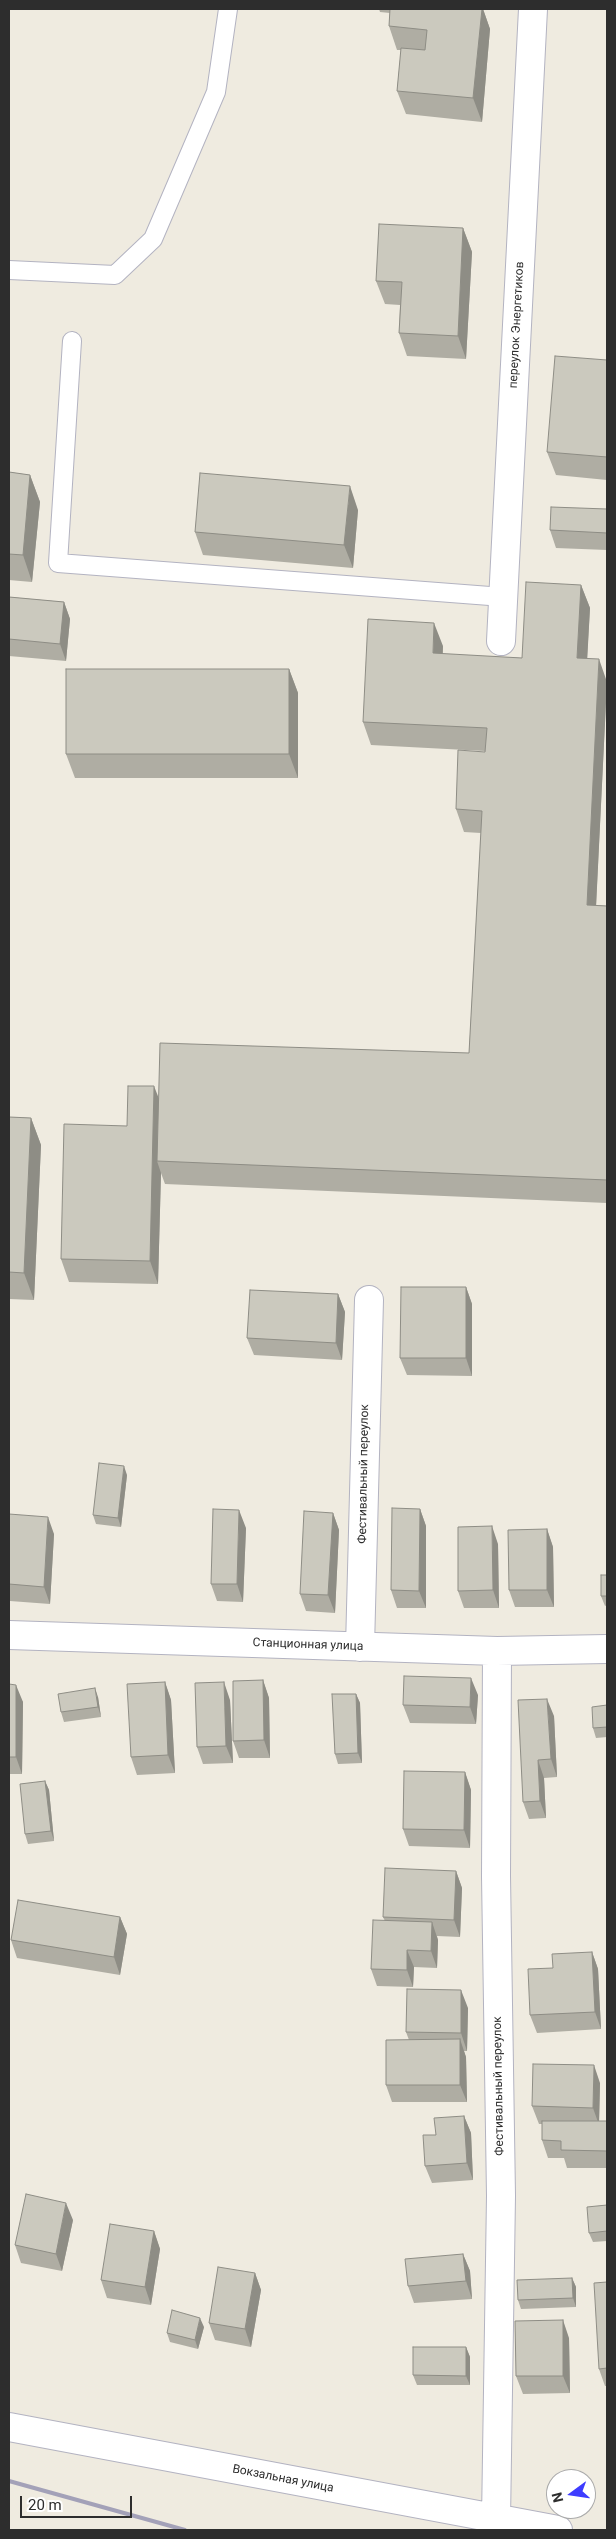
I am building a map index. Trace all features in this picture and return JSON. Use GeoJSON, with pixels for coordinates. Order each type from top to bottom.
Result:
{"type":"FeatureCollection","features":[{"type":"Feature","properties":{"kind":"street","name":"переулок Энергетиков"},"geometry":{"type":"LineString","coordinates":[[501,641],[533,9]]}},
{"type":"Feature","properties":{"kind":"street","name":"Фестивальный переулок"},"geometry":{"type":"LineString","coordinates":[[360,1647],[369,1300]]}},
{"type":"Feature","properties":{"kind":"street","name":"Станционная улица"},"geometry":{"type":"LineString","coordinates":[[9,1635],[497,1651],[607,1649]]}},
{"type":"Feature","properties":{"kind":"street","name":"Фестивальный переулок"},"geometry":{"type":"LineString","coordinates":[[496,2520],[501,2196],[496,1876],[497,1651]]}},
{"type":"Feature","properties":{"kind":"street","name":"Вокзальная улица"},"geometry":{"type":"LineString","coordinates":[[9,2427],[496,2520],[558,2530]]}},
{"type":"Feature","properties":{"kind":"lane"},"geometry":{"type":"LineString","coordinates":[[9,270],[115,276],[153,239],[216,92],[228,9]]}},
{"type":"Feature","properties":{"kind":"lane"},"geometry":{"type":"LineString","coordinates":[[72,341],[58,563],[503,597]]}},
{"type":"Feature","properties":{"kind":"building"},"geometry":{"type":"Polygon","coordinates":[[[390,9],[482,9],[473,98],[397,91],[401,48],[425,50],[427,30],[389,26],[390,9]]]}},
{"type":"Feature","properties":{"kind":"building"},"geometry":{"type":"Polygon","coordinates":[[[379,224],[463,228],[458,336],[399,333],[402,282],[376,281],[379,224]]]}},
{"type":"Feature","properties":{"kind":"building"},"geometry":{"type":"Polygon","coordinates":[[[555,356],[607,360],[607,457],[547,452],[555,356]]]}},
{"type":"Feature","properties":{"kind":"building"},"geometry":{"type":"Polygon","coordinates":[[[9,472],[30,475],[23,555],[9,554],[9,472]]]}},
{"type":"Feature","properties":{"kind":"building"},"geometry":{"type":"Polygon","coordinates":[[[200,473],[350,486],[344,545],[195,532],[200,473]]]}},
{"type":"Feature","properties":{"kind":"building"},"geometry":{"type":"Polygon","coordinates":[[[551,507],[607,509],[607,533],[550,530],[551,507]]]}},
{"type":"Feature","properties":{"kind":"building"},"geometry":{"type":"Polygon","coordinates":[[[526,582],[581,585],[577,658],[599,659],[587,905],[607,906],[607,1180],[157,1161],[160,1043],[469,1053],[482,811],[456,809],[458,750],[485,752],[487,728],[363,722],[368,619],[434,623],[433,653],[522,658],[526,582]]]}},
{"type":"Feature","properties":{"kind":"building"},"geometry":{"type":"Polygon","coordinates":[[[9,597],[64,602],[60,644],[9,639],[9,597]]]}},
{"type":"Feature","properties":{"kind":"building"},"geometry":{"type":"Polygon","coordinates":[[[66,669],[289,669],[289,754],[66,754],[66,669]]]}},
{"type":"Feature","properties":{"kind":"building"},"geometry":{"type":"Polygon","coordinates":[[[128,1086],[154,1086],[150,1261],[61,1259],[64,1124],[127,1126],[128,1086]]]}},
{"type":"Feature","properties":{"kind":"building"},"geometry":{"type":"Polygon","coordinates":[[[9,1117],[31,1118],[24,1273],[9,1272],[9,1117]]]}},
{"type":"Feature","properties":{"kind":"building"},"geometry":{"type":"Polygon","coordinates":[[[401,1287],[466,1287],[466,1358],[400,1358],[401,1287]]]}},
{"type":"Feature","properties":{"kind":"building"},"geometry":{"type":"Polygon","coordinates":[[[250,1290],[338,1294],[336,1343],[247,1338],[250,1290]]]}},
{"type":"Feature","properties":{"kind":"building"},"geometry":{"type":"Polygon","coordinates":[[[99,1463],[124,1466],[118,1518],[93,1515],[99,1463]]]}},
{"type":"Feature","properties":{"kind":"building"},"geometry":{"type":"Polygon","coordinates":[[[392,1508],[420,1509],[419,1591],[391,1590],[392,1508]]]}},
{"type":"Feature","properties":{"kind":"building"},"geometry":{"type":"Polygon","coordinates":[[[213,1509],[239,1510],[237,1584],[211,1584],[213,1509]]]}},
{"type":"Feature","properties":{"kind":"building"},"geometry":{"type":"Polygon","coordinates":[[[304,1511],[333,1513],[328,1595],[300,1594],[304,1511]]]}},
{"type":"Feature","properties":{"kind":"building"},"geometry":{"type":"Polygon","coordinates":[[[9,1514],[48,1517],[44,1587],[9,1584],[9,1514]]]}},
{"type":"Feature","properties":{"kind":"building"},"geometry":{"type":"Polygon","coordinates":[[[492,1526],[493,1590],[458,1591],[458,1527],[492,1526]]]}},
{"type":"Feature","properties":{"kind":"building"},"geometry":{"type":"Polygon","coordinates":[[[547,1529],[547,1590],[509,1590],[508,1530],[547,1529]]]}},
{"type":"Feature","properties":{"kind":"building"},"geometry":{"type":"Polygon","coordinates":[[[601,1575],[607,1575],[607,1596],[601,1596],[601,1575]]]}},
{"type":"Feature","properties":{"kind":"building"},"geometry":{"type":"Polygon","coordinates":[[[404,1676],[471,1678],[470,1707],[403,1705],[404,1676]]]}},
{"type":"Feature","properties":{"kind":"building"},"geometry":{"type":"Polygon","coordinates":[[[263,1680],[264,1740],[233,1741],[233,1681],[263,1680]]]}},
{"type":"Feature","properties":{"kind":"building"},"geometry":{"type":"Polygon","coordinates":[[[165,1682],[168,1755],[131,1757],[127,1684],[165,1682]]]}},
{"type":"Feature","properties":{"kind":"building"},"geometry":{"type":"Polygon","coordinates":[[[224,1682],[226,1746],[197,1747],[195,1683],[224,1682]]]}},
{"type":"Feature","properties":{"kind":"building"},"geometry":{"type":"Polygon","coordinates":[[[9,1684],[16,1685],[16,1757],[9,1757],[9,1684]]]}},
{"type":"Feature","properties":{"kind":"building"},"geometry":{"type":"Polygon","coordinates":[[[95,1688],[98,1707],[61,1712],[58,1694],[95,1688]]]}},
{"type":"Feature","properties":{"kind":"building"},"geometry":{"type":"Polygon","coordinates":[[[332,1694],[356,1694],[358,1753],[335,1754],[332,1694]]]}},
{"type":"Feature","properties":{"kind":"building"},"geometry":{"type":"Polygon","coordinates":[[[547,1699],[551,1759],[538,1760],[540,1801],[523,1802],[518,1700],[547,1699]]]}},
{"type":"Feature","properties":{"kind":"building"},"geometry":{"type":"Polygon","coordinates":[[[607,1705],[607,1727],[593,1728],[592,1707],[607,1705]]]}},
{"type":"Feature","properties":{"kind":"building"},"geometry":{"type":"Polygon","coordinates":[[[404,1771],[465,1772],[464,1830],[403,1829],[404,1771]]]}},
{"type":"Feature","properties":{"kind":"building"},"geometry":{"type":"Polygon","coordinates":[[[45,1781],[51,1831],[25,1834],[20,1784],[45,1781]]]}},
{"type":"Feature","properties":{"kind":"building"},"geometry":{"type":"Polygon","coordinates":[[[385,1868],[456,1871],[454,1920],[383,1917],[385,1868]]]}},
{"type":"Feature","properties":{"kind":"building"},"geometry":{"type":"Polygon","coordinates":[[[18,1900],[120,1917],[114,1957],[11,1940],[18,1900]]]}},
{"type":"Feature","properties":{"kind":"building"},"geometry":{"type":"Polygon","coordinates":[[[373,1920],[432,1922],[431,1951],[407,1950],[407,1970],[371,1969],[373,1920]]]}},
{"type":"Feature","properties":{"kind":"building"},"geometry":{"type":"Polygon","coordinates":[[[592,1952],[595,2012],[530,2015],[528,1969],[553,1968],[552,1954],[592,1952]]]}},
{"type":"Feature","properties":{"kind":"building"},"geometry":{"type":"Polygon","coordinates":[[[407,1989],[461,1990],[461,2033],[406,2032],[407,1989]]]}},
{"type":"Feature","properties":{"kind":"building"},"geometry":{"type":"Polygon","coordinates":[[[460,2039],[460,2085],[386,2085],[386,2040],[460,2039]]]}},
{"type":"Feature","properties":{"kind":"building"},"geometry":{"type":"Polygon","coordinates":[[[533,2064],[594,2065],[593,2108],[532,2106],[533,2064]]]}},
{"type":"Feature","properties":{"kind":"building"},"geometry":{"type":"Polygon","coordinates":[[[464,2116],[467,2163],[425,2166],[423,2135],[436,2135],[434,2118],[464,2116]]]}},
{"type":"Feature","properties":{"kind":"building"},"geometry":{"type":"Polygon","coordinates":[[[542,2121],[607,2121],[607,2151],[561,2150],[561,2141],[542,2140],[542,2121]]]}},
{"type":"Feature","properties":{"kind":"building"},"geometry":{"type":"Polygon","coordinates":[[[26,2194],[66,2203],[56,2254],[15,2245],[26,2194]]]}},
{"type":"Feature","properties":{"kind":"building"},"geometry":{"type":"Polygon","coordinates":[[[607,2205],[607,2231],[589,2233],[587,2207],[607,2205]]]}},
{"type":"Feature","properties":{"kind":"building"},"geometry":{"type":"Polygon","coordinates":[[[110,2224],[154,2231],[145,2287],[101,2280],[110,2224]]]}},
{"type":"Feature","properties":{"kind":"building"},"geometry":{"type":"Polygon","coordinates":[[[463,2254],[466,2281],[408,2286],[405,2259],[463,2254]]]}},
{"type":"Feature","properties":{"kind":"building"},"geometry":{"type":"Polygon","coordinates":[[[218,2267],[255,2273],[245,2329],[209,2323],[218,2267]]]}},
{"type":"Feature","properties":{"kind":"building"},"geometry":{"type":"Polygon","coordinates":[[[572,2278],[573,2298],[518,2300],[517,2280],[572,2278]]]}},
{"type":"Feature","properties":{"kind":"building"},"geometry":{"type":"Polygon","coordinates":[[[607,2282],[607,2368],[599,2369],[594,2283],[607,2282]]]}},
{"type":"Feature","properties":{"kind":"building"},"geometry":{"type":"Polygon","coordinates":[[[172,2310],[200,2318],[195,2340],[167,2333],[172,2310]]]}},
{"type":"Feature","properties":{"kind":"building"},"geometry":{"type":"Polygon","coordinates":[[[563,2320],[563,2376],[516,2376],[515,2321],[563,2320]]]}},
{"type":"Feature","properties":{"kind":"building"},"geometry":{"type":"Polygon","coordinates":[[[413,2347],[466,2347],[466,2376],[413,2375],[413,2347]]]}},
{"type":"Feature","properties":{"kind":"railway"},"geometry":{"type":"LineString","coordinates":[[9,2481],[185,2530]]}}]}
